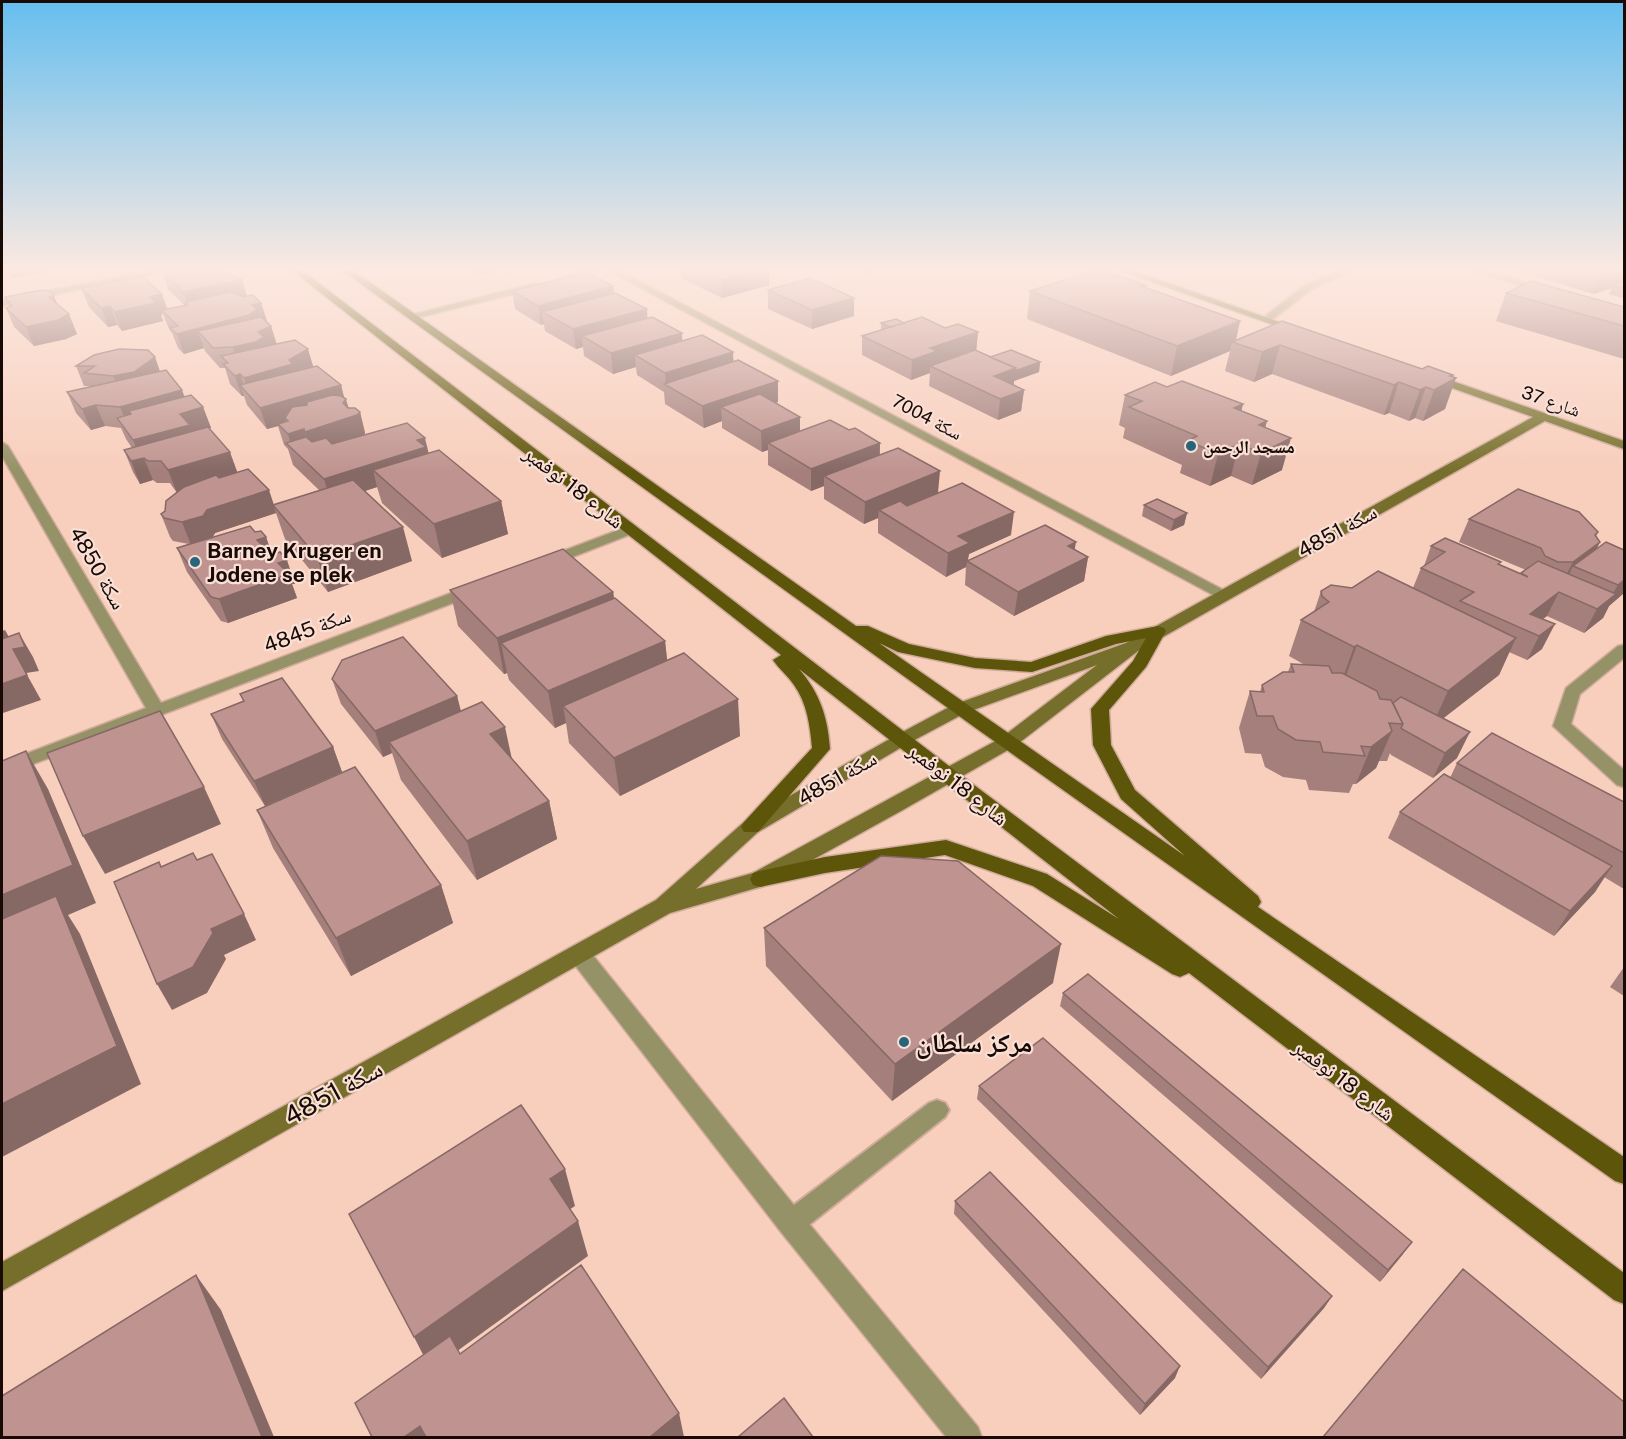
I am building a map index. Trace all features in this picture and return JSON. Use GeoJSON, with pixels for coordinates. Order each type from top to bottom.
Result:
{"type":"FeatureCollection","features":[{"type":"Feature","properties":{"kind":"main road","name":"شارع 18 نوفمبر"},"geometry":{"type":"LineString","coordinates":[[384,338],[901,741],[1275,1028],[1624,1290]]}},
{"type":"Feature","properties":{"kind":"main road","name":"شارع 18 نوفمبر"},"geometry":{"type":"LineString","coordinates":[[443,338],[823,612],[1313,959],[1624,1172]]}},
{"type":"Feature","properties":{"kind":"main road"},"geometry":{"type":"LineString","coordinates":[[717,598],[798,676],[812,697],[820,727],[821,748],[751,828]]}},
{"type":"Feature","properties":{"kind":"main road"},"geometry":{"type":"LineString","coordinates":[[823,612],[904,648],[975,663],[1032,667],[1112,640],[1158,632]]}},
{"type":"Feature","properties":{"kind":"main road"},"geometry":{"type":"LineString","coordinates":[[1158,632],[1140,663],[1100,709],[1102,745],[1108,761],[1128,794],[1313,959]]}},
{"type":"Feature","properties":{"kind":"main road"},"geometry":{"type":"LineString","coordinates":[[760,879],[825,865],[946,847],[1040,880],[1275,1028]]}},
{"type":"Feature","properties":{"kind":"street","name":"سكة 7004"},"geometry":{"type":"LineString","coordinates":[[740,338],[1222,594]]}},
{"type":"Feature","properties":{"kind":"street","name":"شارع 37"},"geometry":{"type":"LineString","coordinates":[[1422,374],[1624,445]]}},
{"type":"Feature","properties":{"kind":"street","name":"سكة 4851"},"geometry":{"type":"LineString","coordinates":[[2,1277],[664,906],[760,879],[948,776],[1008,742],[1132,647],[1222,594],[1543,417]]}},
{"type":"Feature","properties":{"kind":"street","name":"سكة 4850"},"geometry":{"type":"LineString","coordinates":[[2,446],[157,711]]}},
{"type":"Feature","properties":{"kind":"street"},"geometry":{"type":"LineString","coordinates":[[530,568],[629,530]]}},
{"type":"Feature","properties":{"kind":"street","name":"سكة 4845"},"geometry":{"type":"LineString","coordinates":[[2,770],[486,585]]}},
{"type":"Feature","properties":{"kind":"street","name":"سكة 4851"},"geometry":{"type":"LineString","coordinates":[[664,906],[724,849],[751,828],[901,741],[959,709],[1132,647]]}},
{"type":"Feature","properties":{"kind":"street"},"geometry":{"type":"LineString","coordinates":[[1624,650],[1572,692],[1562,726],[1624,780]]}},
{"type":"Feature","properties":{"kind":"street"},"geometry":{"type":"LineString","coordinates":[[579,954],[791,1223],[967,1437]]}},
{"type":"Feature","properties":{"kind":"lane"},"geometry":{"type":"LineString","coordinates":[[791,1223],[937,1110]]}},
{"type":"Feature","properties":{"kind":"building"},"geometry":{"type":"Polygon","coordinates":[[[204,338],[262,338],[256,342],[233,347],[213,348],[204,338]]]}},
{"type":"Feature","properties":{"kind":"building"},"geometry":{"type":"Polygon","coordinates":[[[586,338],[664,338],[611,353],[586,338]]]}},
{"type":"Feature","properties":{"kind":"building"},"geometry":{"type":"Polygon","coordinates":[[[691,338],[708,338],[733,352],[665,373],[635,355],[691,338]]]}},
{"type":"Feature","properties":{"kind":"building"},"geometry":{"type":"Polygon","coordinates":[[[866,338],[960,338],[930,348],[937,351],[912,360],[866,338]]]}},
{"type":"Feature","properties":{"kind":"building"},"geometry":{"type":"Polygon","coordinates":[[[1156,338],[1197,338],[1177,346],[1156,338]]]}},
{"type":"Feature","properties":{"kind":"building"},"geometry":{"type":"Polygon","coordinates":[[[1241,338],[1332,338],[1422,369],[1428,366],[1456,378],[1434,390],[1426,387],[1420,390],[1399,382],[1394,385],[1280,345],[1262,352],[1232,342],[1241,338]]]}},
{"type":"Feature","properties":{"kind":"building"},"geometry":{"type":"Polygon","coordinates":[[[295,340],[308,349],[289,360],[293,364],[244,378],[240,374],[235,376],[223,364],[228,363],[221,356],[295,340]]]}},
{"type":"Feature","properties":{"kind":"building"},"geometry":{"type":"Polygon","coordinates":[[[119,349],[148,350],[155,357],[134,372],[113,376],[84,373],[95,366],[76,366],[94,355],[119,349]]]}},
{"type":"Feature","properties":{"kind":"building"},"geometry":{"type":"Polygon","coordinates":[[[975,350],[1016,368],[994,376],[1024,390],[1000,399],[930,366],[975,350]]]}},
{"type":"Feature","properties":{"kind":"building"},"geometry":{"type":"Polygon","coordinates":[[[1011,350],[1040,362],[1015,371],[1016,368],[990,357],[1011,350]]]}},
{"type":"Feature","properties":{"kind":"building"},"geometry":{"type":"Polygon","coordinates":[[[738,360],[778,381],[702,406],[664,384],[738,360]]]}},
{"type":"Feature","properties":{"kind":"building"},"geometry":{"type":"Polygon","coordinates":[[[317,366],[341,385],[260,408],[240,385],[317,366]]]}},
{"type":"Feature","properties":{"kind":"building"},"geometry":{"type":"Polygon","coordinates":[[[166,370],[182,390],[120,407],[96,405],[82,409],[67,392],[166,370]]]}},
{"type":"Feature","properties":{"kind":"building"},"geometry":{"type":"Polygon","coordinates":[[[1182,381],[1243,404],[1234,408],[1267,421],[1259,425],[1291,438],[1261,453],[1239,444],[1218,454],[1188,441],[1197,436],[1129,407],[1142,401],[1125,395],[1155,382],[1167,387],[1182,381]]]}},
{"type":"Feature","properties":{"kind":"building"},"geometry":{"type":"Polygon","coordinates":[[[760,394],[800,417],[761,431],[721,407],[760,394]]]}},
{"type":"Feature","properties":{"kind":"building"},"geometry":{"type":"Polygon","coordinates":[[[191,395],[203,407],[180,414],[190,425],[133,440],[117,418],[131,414],[129,411],[191,395]]]}},
{"type":"Feature","properties":{"kind":"building"},"geometry":{"type":"Polygon","coordinates":[[[332,395],[346,399],[343,403],[348,408],[355,408],[360,412],[305,432],[304,429],[288,434],[278,424],[288,421],[285,418],[292,407],[307,405],[307,402],[332,395]]]}},
{"type":"Feature","properties":{"kind":"building"},"geometry":{"type":"Polygon","coordinates":[[[830,420],[849,430],[855,428],[880,443],[811,469],[768,443],[830,420]]]}},
{"type":"Feature","properties":{"kind":"building"},"geometry":{"type":"Polygon","coordinates":[[[407,423],[425,438],[417,440],[426,447],[324,479],[286,443],[306,437],[312,442],[326,438],[332,444],[407,423]]]}},
{"type":"Feature","properties":{"kind":"building"},"geometry":{"type":"Polygon","coordinates":[[[208,427],[230,452],[168,470],[161,461],[148,461],[144,458],[131,461],[124,450],[208,427]]]}},
{"type":"Feature","properties":{"kind":"building"},"geometry":{"type":"Polygon","coordinates":[[[898,448],[940,471],[865,502],[824,476],[898,448]]]}},
{"type":"Feature","properties":{"kind":"building"},"geometry":{"type":"Polygon","coordinates":[[[439,450],[501,501],[434,524],[373,470],[439,450]]]}},
{"type":"Feature","properties":{"kind":"building"},"geometry":{"type":"Polygon","coordinates":[[[248,469],[269,490],[207,510],[203,516],[182,522],[164,518],[161,514],[165,511],[166,501],[184,487],[216,475],[219,478],[248,469]]]}},
{"type":"Feature","properties":{"kind":"building"},"geometry":{"type":"Polygon","coordinates":[[[353,480],[403,527],[317,557],[273,505],[353,480]]]}},
{"type":"Feature","properties":{"kind":"building"},"geometry":{"type":"Polygon","coordinates":[[[962,483],[1014,512],[958,536],[970,543],[948,553],[879,510],[900,501],[907,506],[962,483]]]}},
{"type":"Feature","properties":{"kind":"building"},"geometry":{"type":"Polygon","coordinates":[[[1518,489],[1579,512],[1598,532],[1595,535],[1600,542],[1573,562],[1558,562],[1545,556],[1541,548],[1469,519],[1518,489]]]}},
{"type":"Feature","properties":{"kind":"building"},"geometry":{"type":"Polygon","coordinates":[[[1157,499],[1187,513],[1174,520],[1144,505],[1157,499]]]}},
{"type":"Feature","properties":{"kind":"building"},"geometry":{"type":"Polygon","coordinates":[[[1045,525],[1076,542],[1068,546],[1088,557],[1018,592],[967,561],[1045,525]]]}},
{"type":"Feature","properties":{"kind":"building"},"geometry":{"type":"Polygon","coordinates":[[[250,526],[255,532],[261,531],[266,537],[257,540],[272,555],[280,552],[287,560],[278,563],[289,574],[219,599],[211,597],[177,548],[250,526]]]}},
{"type":"Feature","properties":{"kind":"building"},"geometry":{"type":"Polygon","coordinates":[[[1445,538],[1501,562],[1498,564],[1528,577],[1521,573],[1538,561],[1616,594],[1597,609],[1559,592],[1530,614],[1555,624],[1539,636],[1460,601],[1474,592],[1421,568],[1445,552],[1431,546],[1445,538]]]}},
{"type":"Feature","properties":{"kind":"building"},"geometry":{"type":"Polygon","coordinates":[[[1606,542],[1624,550],[1624,580],[1618,585],[1573,566],[1606,542]]]}},
{"type":"Feature","properties":{"kind":"building"},"geometry":{"type":"Polygon","coordinates":[[[563,549],[613,592],[497,638],[450,590],[563,549]]]}},
{"type":"Feature","properties":{"kind":"building"},"geometry":{"type":"Polygon","coordinates":[[[1378,571],[1516,638],[1448,691],[1357,645],[1354,647],[1301,620],[1329,602],[1322,596],[1321,591],[1331,585],[1352,588],[1378,571]]]}},
{"type":"Feature","properties":{"kind":"building"},"geometry":{"type":"Polygon","coordinates":[[[615,598],[665,641],[548,691],[501,643],[615,598]]]}},
{"type":"Feature","properties":{"kind":"building"},"geometry":{"type":"Polygon","coordinates":[[[19,633],[25,647],[13,649],[27,675],[2,684],[2,639],[19,633]]]}},
{"type":"Feature","properties":{"kind":"building"},"geometry":{"type":"Polygon","coordinates":[[[403,637],[457,696],[375,731],[332,679],[342,660],[403,637]]]}},
{"type":"Feature","properties":{"kind":"building"},"geometry":{"type":"Polygon","coordinates":[[[684,653],[738,699],[614,758],[563,706],[684,653]]]}},
{"type":"Feature","properties":{"kind":"building"},"geometry":{"type":"Polygon","coordinates":[[[1291,664],[1329,666],[1332,673],[1342,673],[1377,691],[1380,699],[1391,700],[1403,724],[1389,723],[1392,731],[1371,747],[1361,746],[1365,756],[1323,752],[1320,742],[1296,740],[1278,729],[1273,716],[1257,716],[1250,691],[1264,692],[1262,685],[1283,672],[1294,672],[1291,664]]]}},
{"type":"Feature","properties":{"kind":"building"},"geometry":{"type":"Polygon","coordinates":[[[282,678],[333,747],[254,781],[211,714],[244,701],[240,694],[282,678]]]}},
{"type":"Feature","properties":{"kind":"building"},"geometry":{"type":"Polygon","coordinates":[[[1401,697],[1470,732],[1445,753],[1401,728],[1403,724],[1393,703],[1401,697]]]}},
{"type":"Feature","properties":{"kind":"building"},"geometry":{"type":"Polygon","coordinates":[[[482,702],[505,727],[490,734],[549,801],[467,841],[389,742],[482,702]]]}},
{"type":"Feature","properties":{"kind":"building"},"geometry":{"type":"Polygon","coordinates":[[[160,711],[204,787],[83,836],[47,753],[160,711]]]}},
{"type":"Feature","properties":{"kind":"building"},"geometry":{"type":"Polygon","coordinates":[[[1492,733],[1624,802],[1624,853],[1457,763],[1492,733]]]}},
{"type":"Feature","properties":{"kind":"building"},"geometry":{"type":"Polygon","coordinates":[[[26,751],[73,865],[2,895],[2,761],[26,751]]]}},
{"type":"Feature","properties":{"kind":"building"},"geometry":{"type":"Polygon","coordinates":[[[355,767],[441,885],[336,938],[257,810],[355,767]]]}},
{"type":"Feature","properties":{"kind":"building"},"geometry":{"type":"Polygon","coordinates":[[[1444,774],[1612,866],[1570,911],[1400,812],[1444,774]]]}},
{"type":"Feature","properties":{"kind":"building"},"geometry":{"type":"Polygon","coordinates":[[[193,853],[197,860],[212,854],[244,914],[211,929],[213,933],[193,967],[157,984],[114,882],[159,862],[161,867],[193,853]]]}},
{"type":"Feature","properties":{"kind":"building","name":"مركز سلطان"},"geometry":{"type":"Polygon","coordinates":[[[881,856],[958,861],[1061,944],[895,1064],[764,928],[881,856]]]}},
{"type":"Feature","properties":{"kind":"building"},"geometry":{"type":"Polygon","coordinates":[[[56,896],[117,1046],[2,1104],[2,919],[56,896]]]}},
{"type":"Feature","properties":{"kind":"building"},"geometry":{"type":"Polygon","coordinates":[[[1088,974],[1412,1242],[1388,1270],[1063,993],[1088,974]]]}},
{"type":"Feature","properties":{"kind":"building"},"geometry":{"type":"Polygon","coordinates":[[[1043,1038],[1332,1296],[1268,1367],[979,1086],[1043,1038]]]}},
{"type":"Feature","properties":{"kind":"building"},"geometry":{"type":"Polygon","coordinates":[[[521,1105],[565,1169],[550,1179],[578,1221],[414,1337],[349,1214],[521,1105]]]}},
{"type":"Feature","properties":{"kind":"building"},"geometry":{"type":"Polygon","coordinates":[[[990,1172],[1180,1366],[1145,1404],[955,1201],[990,1172]]]}},
{"type":"Feature","properties":{"kind":"building"},"geometry":{"type":"Polygon","coordinates":[[[581,1265],[679,1413],[650,1437],[426,1437],[420,1426],[404,1437],[372,1437],[355,1403],[450,1336],[460,1354],[581,1265]]]}},
{"type":"Feature","properties":{"kind":"building"},"geometry":{"type":"Polygon","coordinates":[[[1463,1269],[1624,1402],[1624,1437],[1323,1437],[1463,1269]]]}},
{"type":"Feature","properties":{"kind":"building"},"geometry":{"type":"Polygon","coordinates":[[[196,1275],[262,1437],[2,1437],[2,1396],[196,1275]]]}},
{"type":"Feature","properties":{"kind":"building"},"geometry":{"type":"Polygon","coordinates":[[[784,1398],[813,1437],[738,1437],[784,1398]]]}},
{"type":"Feature","properties":{"kind":"place","name":"مسجد الرحمن"},"geometry":{"type":"Point","coordinates":[1191,446]}},
{"type":"Feature","properties":{"kind":"place","name":"Barney Kruger en Jodene se plek"},"geometry":{"type":"Point","coordinates":[195,562]}},
{"type":"Feature","properties":{"kind":"place","name":"مركز سلطان"},"geometry":{"type":"Point","coordinates":[904,1042]}}]}
